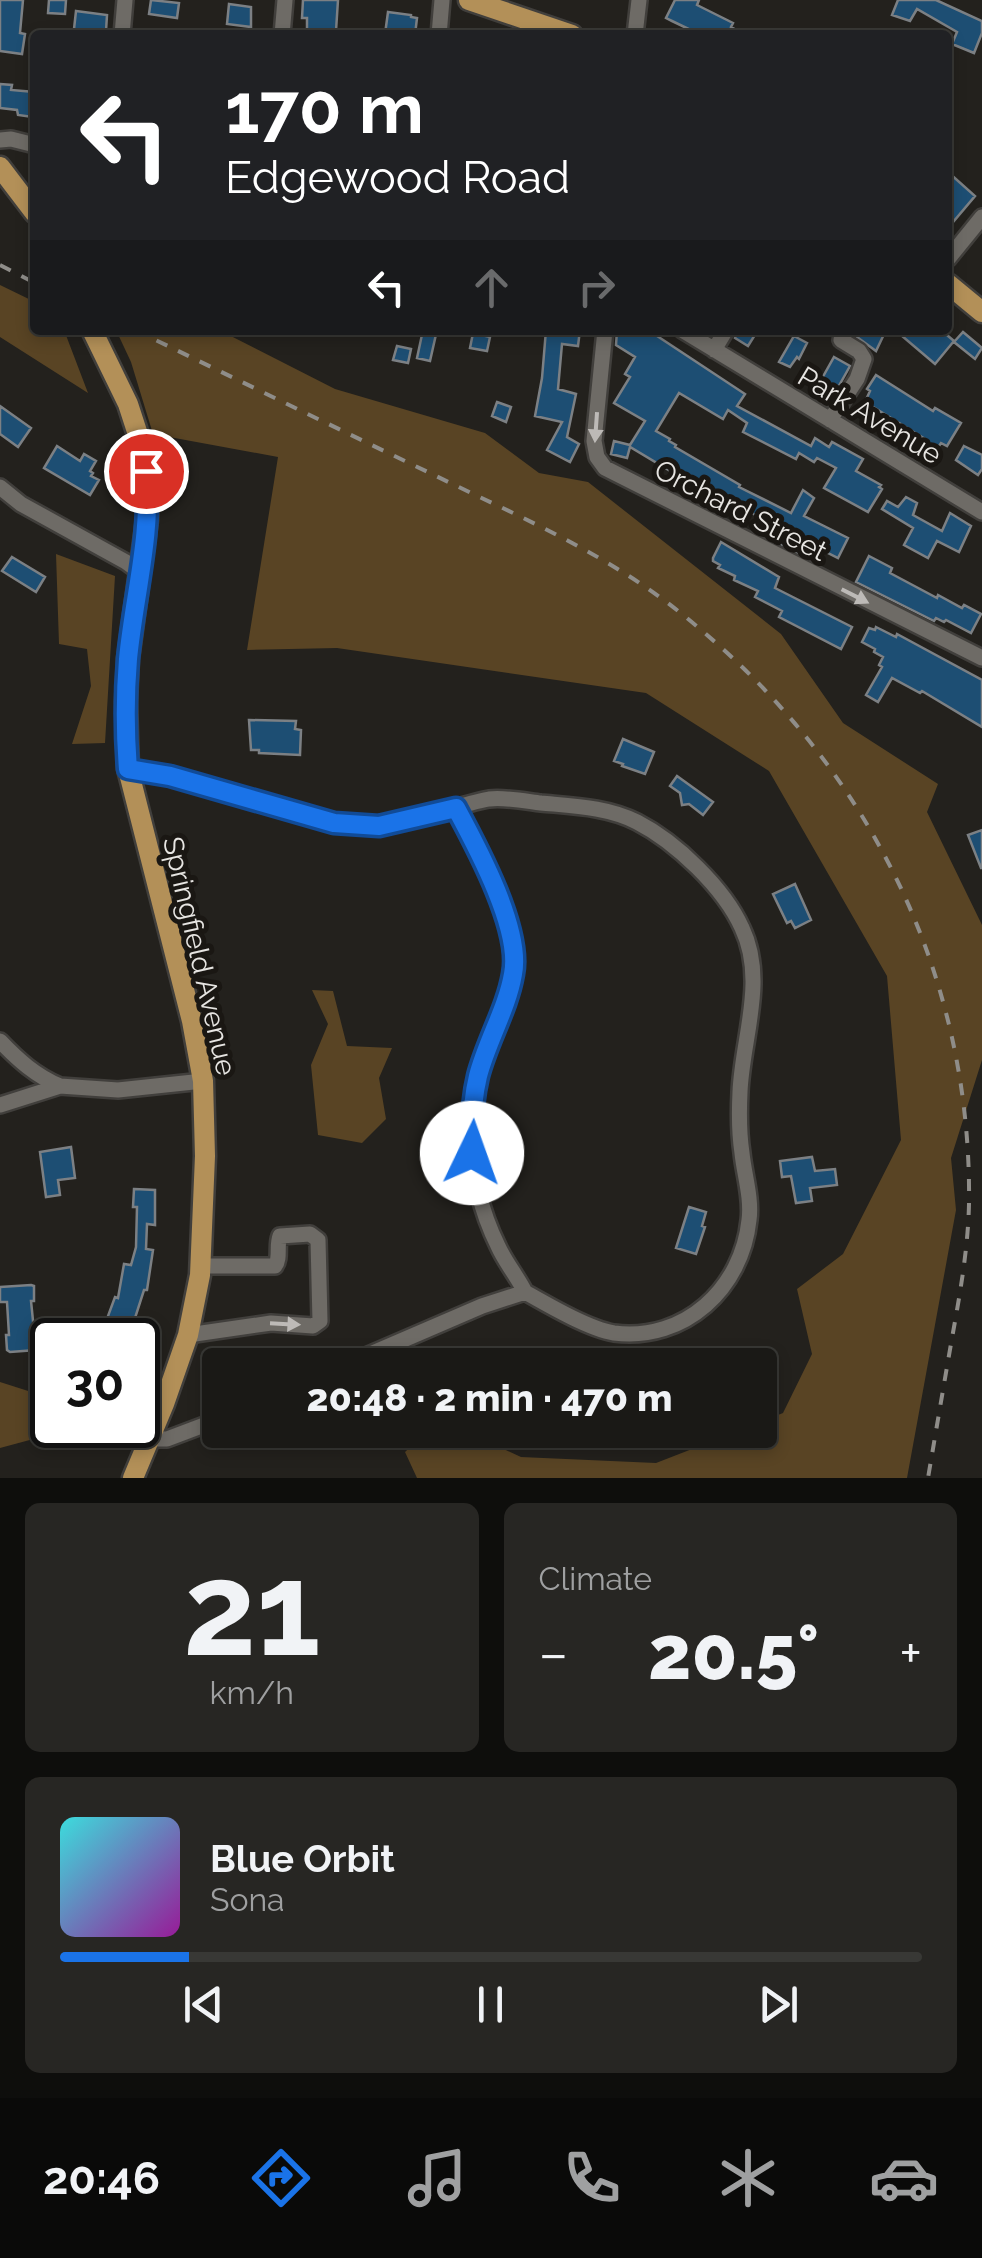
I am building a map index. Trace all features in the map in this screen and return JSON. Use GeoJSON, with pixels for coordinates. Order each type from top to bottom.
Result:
{"type":"FeatureCollection","features":[{"type":"Feature","properties":{"kind":"main road"},"geometry":{"type":"LineString","coordinates":[[469,0],[557,30]]}},
{"type":"Feature","properties":{"kind":"main road"},"geometry":{"type":"LineString","coordinates":[[0,167],[30,207]]}},
{"type":"Feature","properties":{"kind":"main road"},"geometry":{"type":"LineString","coordinates":[[952,287],[982,312]]}},
{"type":"Feature","properties":{"kind":"main road","name":"Springfield Avenue"},"geometry":{"type":"LineString","coordinates":[[94,335],[128,404],[144,450],[148,520],[127,673],[128,769],[204,1081],[206,1156],[201,1266],[188,1335],[160,1413]]}},
{"type":"Feature","properties":{"kind":"main road","name":"Springfield Avenue"},"geometry":{"type":"LineString","coordinates":[[133,1478],[145,1448]]}},
{"type":"Feature","properties":{"kind":"street"},"geometry":{"type":"LineString","coordinates":[[123,30],[126,0]]}},
{"type":"Feature","properties":{"kind":"street"},"geometry":{"type":"LineString","coordinates":[[282,30],[285,0]]}},
{"type":"Feature","properties":{"kind":"street"},"geometry":{"type":"LineString","coordinates":[[439,30],[442,0]]}},
{"type":"Feature","properties":{"kind":"street"},"geometry":{"type":"LineString","coordinates":[[636,30],[639,0]]}},
{"type":"Feature","properties":{"kind":"street"},"geometry":{"type":"LineString","coordinates":[[0,140],[30,144]]}},
{"type":"Feature","properties":{"kind":"street"},"geometry":{"type":"LineString","coordinates":[[952,254],[982,217]]}},
{"type":"Feature","properties":{"kind":"street","name":"Orchard Street"},"geometry":{"type":"LineString","coordinates":[[605,335],[594,441],[604,468],[981,656]]}},
{"type":"Feature","properties":{"kind":"street","name":"Park Avenue"},"geometry":{"type":"LineString","coordinates":[[690,335],[982,512]]}},
{"type":"Feature","properties":{"kind":"street"},"geometry":{"type":"LineString","coordinates":[[714,350],[723,335]]}},
{"type":"Feature","properties":{"kind":"street"},"geometry":{"type":"LineString","coordinates":[[830,420],[857,378],[864,359],[859,351],[840,340]]}},
{"type":"Feature","properties":{"kind":"street"},"geometry":{"type":"LineString","coordinates":[[0,487],[20,504],[141,573]]}},
{"type":"Feature","properties":{"kind":"street"},"geometry":{"type":"LineString","coordinates":[[128,769],[170,776],[334,823],[379,826],[491,799],[584,807],[634,820],[653,831],[712,883],[744,930],[752,964],[740,1102],[749,1222],[734,1269],[714,1297],[693,1317],[676,1326],[635,1333],[612,1332],[558,1311],[525,1292],[486,1219],[475,1184],[471,1122],[478,1076],[514,972],[514,946],[480,856],[456,808]]}},
{"type":"Feature","properties":{"kind":"street"},"geometry":{"type":"LineString","coordinates":[[0,1041],[42,1079],[60,1086],[118,1090],[204,1081]]}},
{"type":"Feature","properties":{"kind":"street"},"geometry":{"type":"LineString","coordinates":[[0,1106],[60,1086]]}},
{"type":"Feature","properties":{"kind":"street"},"geometry":{"type":"LineString","coordinates":[[188,1335],[271,1323],[313,1326],[320,1321],[318,1240],[310,1234],[280,1236],[275,1266],[201,1266]]}},
{"type":"Feature","properties":{"kind":"street"},"geometry":{"type":"LineString","coordinates":[[384,1348],[525,1292]]}},
{"type":"Feature","properties":{"kind":"street"},"geometry":{"type":"LineString","coordinates":[[160,1438],[202,1425]]}},
{"type":"Feature","properties":{"kind":"shaded area"},"geometry":{"type":"Polygon","coordinates":[[[0,285],[30,300],[30,335],[66,335],[88,393],[0,337],[0,285]]]}},
{"type":"Feature","properties":{"kind":"shaded area"},"geometry":{"type":"Polygon","coordinates":[[[118,335],[229,335],[335,389],[485,433],[539,473],[588,482],[781,634],[843,723],[938,784],[927,812],[982,925],[982,1060],[951,1158],[956,1210],[907,1478],[417,1478],[405,1452],[409,1448],[502,1448],[521,1457],[656,1463],[695,1448],[777,1448],[777,1415],[783,1413],[812,1354],[797,1289],[843,1254],[901,1140],[887,976],[769,771],[646,693],[337,648],[247,650],[278,457],[153,434],[131,362],[118,335]]]}},
{"type":"Feature","properties":{"kind":"shaded area"},"geometry":{"type":"Polygon","coordinates":[[[56,554],[115,576],[105,743],[72,744],[91,686],[87,649],[59,644],[56,554]]]}},
{"type":"Feature","properties":{"kind":"shaded area"},"geometry":{"type":"Polygon","coordinates":[[[312,990],[333,991],[347,1046],[392,1048],[379,1078],[386,1119],[362,1143],[318,1135],[311,1065],[328,1024],[312,990]]]}},
{"type":"Feature","properties":{"kind":"shaded area"},"geometry":{"type":"Polygon","coordinates":[[[0,1382],[30,1392],[30,1440],[0,1448],[0,1382]]]}},
{"type":"Feature","properties":{"kind":"building"},"geometry":{"type":"Polygon","coordinates":[[[0,0],[23,0],[22,54],[0,51],[0,0]]]}},
{"type":"Feature","properties":{"kind":"building"},"geometry":{"type":"Polygon","coordinates":[[[49,0],[66,0],[65,14],[48,13],[49,0]]]}},
{"type":"Feature","properties":{"kind":"building"},"geometry":{"type":"Polygon","coordinates":[[[151,0],[179,3],[177,18],[149,14],[151,0]]]}},
{"type":"Feature","properties":{"kind":"building"},"geometry":{"type":"Polygon","coordinates":[[[303,0],[338,0],[336,30],[307,29],[307,18],[302,18],[303,0]]]}},
{"type":"Feature","properties":{"kind":"building"},"geometry":{"type":"Polygon","coordinates":[[[675,0],[699,0],[697,5],[733,23],[731,27],[737,30],[691,30],[666,18],[675,0]]]}},
{"type":"Feature","properties":{"kind":"building"},"geometry":{"type":"Polygon","coordinates":[[[898,0],[936,0],[982,21],[974,53],[952,44],[957,32],[917,9],[910,21],[892,15],[898,0]]]}},
{"type":"Feature","properties":{"kind":"building"},"geometry":{"type":"Polygon","coordinates":[[[229,4],[251,7],[251,27],[227,24],[229,4]]]}},
{"type":"Feature","properties":{"kind":"building"},"geometry":{"type":"Polygon","coordinates":[[[76,11],[107,15],[106,30],[74,29],[76,11]]]}},
{"type":"Feature","properties":{"kind":"building"},"geometry":{"type":"Polygon","coordinates":[[[388,12],[417,18],[416,30],[386,30],[388,12]]]}},
{"type":"Feature","properties":{"kind":"building"},"geometry":{"type":"Polygon","coordinates":[[[0,84],[12,85],[11,90],[30,92],[30,117],[0,108],[0,84]]]}},
{"type":"Feature","properties":{"kind":"building"},"geometry":{"type":"Polygon","coordinates":[[[952,176],[975,196],[952,223],[952,176]]]}},
{"type":"Feature","properties":{"kind":"building"},"geometry":{"type":"Polygon","coordinates":[[[963,332],[982,348],[975,359],[954,342],[963,332]]]}},
{"type":"Feature","properties":{"kind":"building"},"geometry":{"type":"Polygon","coordinates":[[[422,335],[436,335],[430,361],[417,358],[422,335]]]}},
{"type":"Feature","properties":{"kind":"building"},"geometry":{"type":"Polygon","coordinates":[[[473,335],[490,337],[487,351],[470,348],[473,335]]]}},
{"type":"Feature","properties":{"kind":"building"},"geometry":{"type":"Polygon","coordinates":[[[546,335],[579,335],[578,346],[562,344],[558,389],[576,394],[567,437],[579,444],[570,462],[547,450],[562,422],[535,416],[546,335]]]}},
{"type":"Feature","properties":{"kind":"building"},"geometry":{"type":"Polygon","coordinates":[[[617,335],[656,335],[745,394],[737,406],[811,446],[815,438],[829,447],[832,442],[863,459],[856,471],[882,489],[868,512],[824,488],[836,468],[799,453],[796,459],[743,432],[747,423],[728,410],[723,419],[679,393],[656,431],[739,487],[791,513],[803,490],[814,498],[804,516],[848,538],[838,558],[806,542],[800,554],[775,541],[777,537],[770,533],[774,525],[704,487],[702,490],[630,447],[627,458],[611,454],[614,441],[630,445],[645,421],[614,403],[630,377],[625,374],[635,357],[616,345],[617,335]]]}},
{"type":"Feature","properties":{"kind":"building"},"geometry":{"type":"Polygon","coordinates":[[[736,335],[755,335],[748,346],[736,335]]]}},
{"type":"Feature","properties":{"kind":"building"},"geometry":{"type":"Polygon","coordinates":[[[858,335],[884,335],[876,351],[858,335]]]}},
{"type":"Feature","properties":{"kind":"building"},"geometry":{"type":"Polygon","coordinates":[[[901,335],[947,335],[954,341],[935,364],[901,335]]]}},
{"type":"Feature","properties":{"kind":"building"},"geometry":{"type":"Polygon","coordinates":[[[794,336],[807,343],[790,367],[779,362],[794,336]]]}},
{"type":"Feature","properties":{"kind":"building"},"geometry":{"type":"Polygon","coordinates":[[[397,346],[411,349],[408,363],[393,360],[397,346]]]}},
{"type":"Feature","properties":{"kind":"building"},"geometry":{"type":"Polygon","coordinates":[[[834,357],[850,366],[836,391],[820,382],[834,357]]]}},
{"type":"Feature","properties":{"kind":"building"},"geometry":{"type":"Polygon","coordinates":[[[876,375],[933,411],[935,408],[961,423],[947,446],[941,443],[937,449],[929,445],[865,402],[870,391],[867,389],[876,375]]]}},
{"type":"Feature","properties":{"kind":"building"},"geometry":{"type":"Polygon","coordinates":[[[497,402],[511,407],[506,422],[492,416],[497,402]]]}},
{"type":"Feature","properties":{"kind":"building"},"geometry":{"type":"Polygon","coordinates":[[[0,406],[31,428],[18,447],[0,434],[0,406]]]}},
{"type":"Feature","properties":{"kind":"building"},"geometry":{"type":"Polygon","coordinates":[[[57,446],[80,461],[84,454],[96,461],[90,471],[99,480],[90,495],[44,468],[57,446]]]}},
{"type":"Feature","properties":{"kind":"building"},"geometry":{"type":"Polygon","coordinates":[[[964,446],[982,455],[978,475],[956,460],[964,446]]]}},
{"type":"Feature","properties":{"kind":"building"},"geometry":{"type":"Polygon","coordinates":[[[906,497],[917,503],[913,515],[942,531],[950,513],[971,526],[959,552],[937,541],[928,558],[904,545],[913,528],[882,509],[887,501],[898,507],[906,497]]]}},
{"type":"Feature","properties":{"kind":"building"},"geometry":{"type":"Polygon","coordinates":[[[721,542],[779,577],[775,588],[852,627],[841,649],[779,617],[782,611],[755,597],[758,591],[718,568],[720,565],[713,558],[721,542]]]}},
{"type":"Feature","properties":{"kind":"building"},"geometry":{"type":"Polygon","coordinates":[[[869,556],[892,568],[890,573],[937,598],[938,595],[981,614],[971,633],[946,620],[934,621],[856,582],[869,556]]]}},
{"type":"Feature","properties":{"kind":"building"},"geometry":{"type":"Polygon","coordinates":[[[12,557],[45,577],[36,592],[2,571],[12,557]]]}},
{"type":"Feature","properties":{"kind":"building"},"geometry":{"type":"Polygon","coordinates":[[[876,627],[896,637],[897,634],[982,680],[982,727],[892,678],[878,702],[866,695],[882,667],[879,665],[883,657],[862,642],[869,628],[876,627]]]}},
{"type":"Feature","properties":{"kind":"building"},"geometry":{"type":"Polygon","coordinates":[[[249,720],[296,721],[295,729],[301,730],[300,755],[251,750],[249,720]]]}},
{"type":"Feature","properties":{"kind":"building"},"geometry":{"type":"Polygon","coordinates":[[[623,739],[654,752],[645,774],[614,761],[623,739]]]}},
{"type":"Feature","properties":{"kind":"building"},"geometry":{"type":"Polygon","coordinates":[[[677,776],[713,802],[703,815],[689,804],[682,805],[680,793],[670,786],[677,776]]]}},
{"type":"Feature","properties":{"kind":"building"},"geometry":{"type":"Polygon","coordinates":[[[982,830],[982,868],[981,868],[968,835],[982,830]]]}},
{"type":"Feature","properties":{"kind":"building"},"geometry":{"type":"Polygon","coordinates":[[[795,884],[811,920],[795,928],[791,921],[787,923],[773,894],[795,884]]]}},
{"type":"Feature","properties":{"kind":"building"},"geometry":{"type":"Polygon","coordinates":[[[71,1147],[75,1178],[58,1180],[60,1195],[46,1197],[40,1152],[71,1147]]]}},
{"type":"Feature","properties":{"kind":"building"},"geometry":{"type":"Polygon","coordinates":[[[812,1157],[815,1171],[835,1169],[837,1185],[810,1188],[812,1201],[796,1203],[791,1176],[782,1177],[780,1161],[812,1157]]]}},
{"type":"Feature","properties":{"kind":"building"},"geometry":{"type":"Polygon","coordinates":[[[134,1189],[155,1190],[155,1225],[147,1224],[146,1249],[153,1250],[147,1290],[135,1318],[113,1318],[108,1316],[115,1297],[118,1298],[124,1264],[131,1265],[136,1247],[137,1207],[133,1207],[134,1189]]]}},
{"type":"Feature","properties":{"kind":"building"},"geometry":{"type":"Polygon","coordinates":[[[689,1207],[706,1212],[696,1254],[676,1248],[689,1207]]]}},
{"type":"Feature","properties":{"kind":"building"},"geometry":{"type":"Polygon","coordinates":[[[34,1286],[30,1350],[7,1350],[7,1302],[0,1302],[0,1287],[34,1286]]]}},
{"type":"Feature","properties":{"kind":"railway"},"geometry":{"type":"LineString","coordinates":[[0,265],[30,280]]}},
{"type":"Feature","properties":{"kind":"railway"},"geometry":{"type":"LineString","coordinates":[[145,335],[530,521],[624,573],[676,609],[724,650],[780,706],[829,767],[871,832],[906,900],[934,972],[954,1047],[966,1125],[969,1204],[965,1255],[928,1478]]}},
{"type":"Feature","properties":{"kind":"route"},"geometry":{"type":"LineString","coordinates":[[146,471],[148,520],[128,659],[128,769],[170,776],[334,823],[379,826],[456,808],[497,895],[514,946],[514,972],[478,1076],[471,1122],[472,1153]]}}]}
